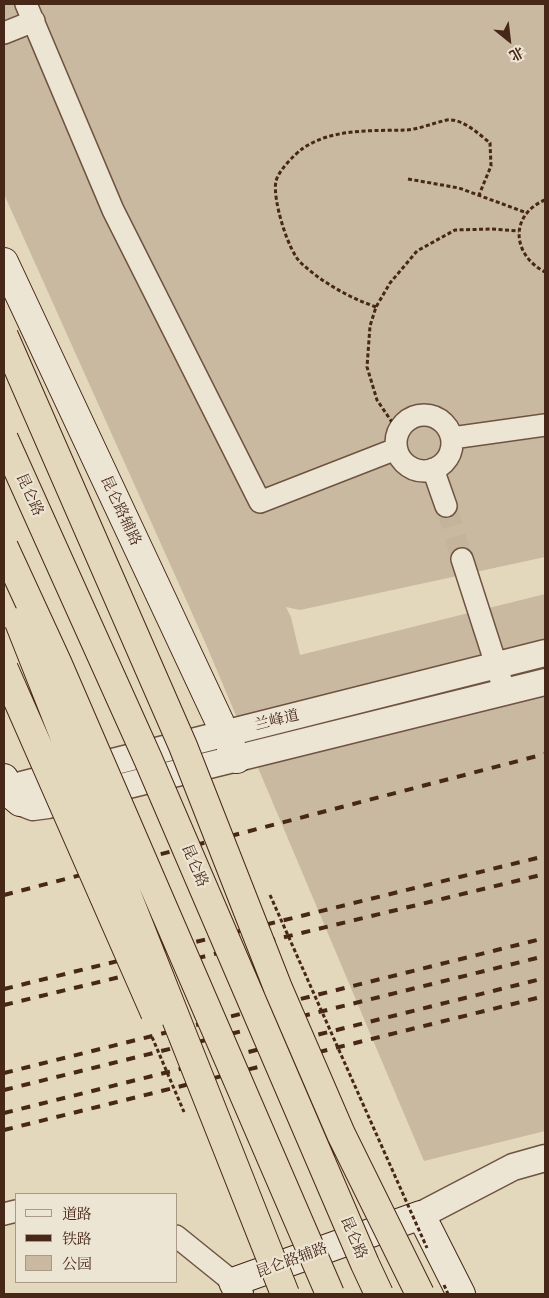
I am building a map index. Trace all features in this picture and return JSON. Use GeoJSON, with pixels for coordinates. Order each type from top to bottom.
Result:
{"type":"FeatureCollection","features":[{"type":"Feature","properties":{"kind":"highway"},"geometry":{"type":"LineString","coordinates":[[4,336],[183,746],[278,988],[341,1134],[389,1294]]}},
{"type":"Feature","properties":{"kind":"highway","name":"昆仑路"},"geometry":{"type":"LineString","coordinates":[[4,439],[148,759],[364,1264],[379,1294]]}},
{"type":"Feature","properties":{"kind":"highway"},"geometry":{"type":"LineString","coordinates":[[4,547],[56,662],[330,1294]]}},
{"type":"Feature","properties":{"kind":"highway"},"geometry":{"type":"LineString","coordinates":[[4,583],[285,1294]]}},
{"type":"Feature","properties":{"kind":"highway"},"geometry":{"type":"LineString","coordinates":[[4,669],[195,1104],[285,1294]]}},
{"type":"Feature","properties":{"kind":"highway"},"geometry":{"type":"LineString","coordinates":[[148,759],[278,988]]}},
{"type":"Feature","properties":{"kind":"highway"},"geometry":{"type":"LineString","coordinates":[[341,1134],[440,1289]]}},
{"type":"Feature","properties":{"kind":"main road","name":"昆仑路辅路"},"geometry":{"type":"LineString","coordinates":[[4,262],[237,759]]}},
{"type":"Feature","properties":{"kind":"main road","name":"昆仑路辅路"},"geometry":{"type":"LineString","coordinates":[[236,1288],[422,1215]]}},
{"type":"Feature","properties":{"kind":"main road"},"geometry":{"type":"LineString","coordinates":[[422,1215],[440,1289]]}},
{"type":"Feature","properties":{"kind":"street"},"geometry":{"type":"LineString","coordinates":[[4,33],[30,13],[113,210],[260,502],[397,440],[410,418],[418,415],[436,417],[443,422],[452,438],[452,448],[442,465],[423,471],[406,465],[399,457],[397,440]]}},
{"type":"Feature","properties":{"kind":"street"},"geometry":{"type":"LineString","coordinates":[[452,438],[545,425]]}},
{"type":"Feature","properties":{"kind":"street"},"geometry":{"type":"LineString","coordinates":[[433,469],[446,506]]}},
{"type":"Feature","properties":{"kind":"street"},"geometry":{"type":"LineString","coordinates":[[462,559],[505,692]]}},
{"type":"Feature","properties":{"kind":"street","name":"兰峰道"},"geometry":{"type":"LineString","coordinates":[[11,789],[545,654]]}},
{"type":"Feature","properties":{"kind":"street","name":"兰峰道"},"geometry":{"type":"LineString","coordinates":[[11,789],[33,807],[48,806],[545,682]]}},
{"type":"Feature","properties":{"kind":"street"},"geometry":{"type":"LineString","coordinates":[[422,1215],[513,1167],[545,1158]]}},
{"type":"Feature","properties":{"kind":"street"},"geometry":{"type":"LineString","coordinates":[[178,1238],[236,1288]]}},
{"type":"Feature","properties":{"kind":"path"},"geometry":{"type":"LineString","coordinates":[[376,307],[354,299],[334,288],[299,261],[287,238],[276,199],[276,180],[288,161],[304,148],[319,140],[342,134],[372,130],[412,129],[448,120],[465,125],[490,143],[491,166],[479,195]]}},
{"type":"Feature","properties":{"kind":"path"},"geometry":{"type":"LineString","coordinates":[[408,179],[459,188],[527,213]]}},
{"type":"Feature","properties":{"kind":"path"},"geometry":{"type":"LineString","coordinates":[[545,200],[527,213],[519,231],[520,245],[526,258],[545,272]]}},
{"type":"Feature","properties":{"kind":"path"},"geometry":{"type":"LineString","coordinates":[[397,440],[377,400],[366,367],[370,326],[376,307],[390,283],[417,251],[455,230],[491,229],[519,231]]}},
{"type":"Feature","properties":{"kind":"path"},"geometry":{"type":"LineString","coordinates":[[269,893],[430,1254]]}},
{"type":"Feature","properties":{"kind":"path"},"geometry":{"type":"LineString","coordinates":[[440,1289],[448,1294]]}},
{"type":"Feature","properties":{"kind":"green space"},"geometry":{"type":"Polygon","coordinates":[[[4,4],[545,4],[545,557],[300,610],[286,607],[291,617],[300,655],[545,594],[545,1131],[424,1161],[205,642],[4,194],[4,4]]]}},
{"type":"Feature","properties":{"kind":"tunnel"},"geometry":{"type":"LineString","coordinates":[[446,506],[462,559]]}},
{"type":"Feature","properties":{"kind":"railway"},"geometry":{"type":"LineString","coordinates":[[4,895],[545,754]]}},
{"type":"Feature","properties":{"kind":"railway"},"geometry":{"type":"LineString","coordinates":[[4,989],[545,856]]}},
{"type":"Feature","properties":{"kind":"railway"},"geometry":{"type":"LineString","coordinates":[[4,1005],[545,874]]}},
{"type":"Feature","properties":{"kind":"railway"},"geometry":{"type":"LineString","coordinates":[[4,1073],[545,938]]}},
{"type":"Feature","properties":{"kind":"railway"},"geometry":{"type":"LineString","coordinates":[[4,1090],[545,956]]}},
{"type":"Feature","properties":{"kind":"railway"},"geometry":{"type":"LineString","coordinates":[[4,1113],[545,978]]}},
{"type":"Feature","properties":{"kind":"railway"},"geometry":{"type":"LineString","coordinates":[[4,1130],[545,996]]}}]}
